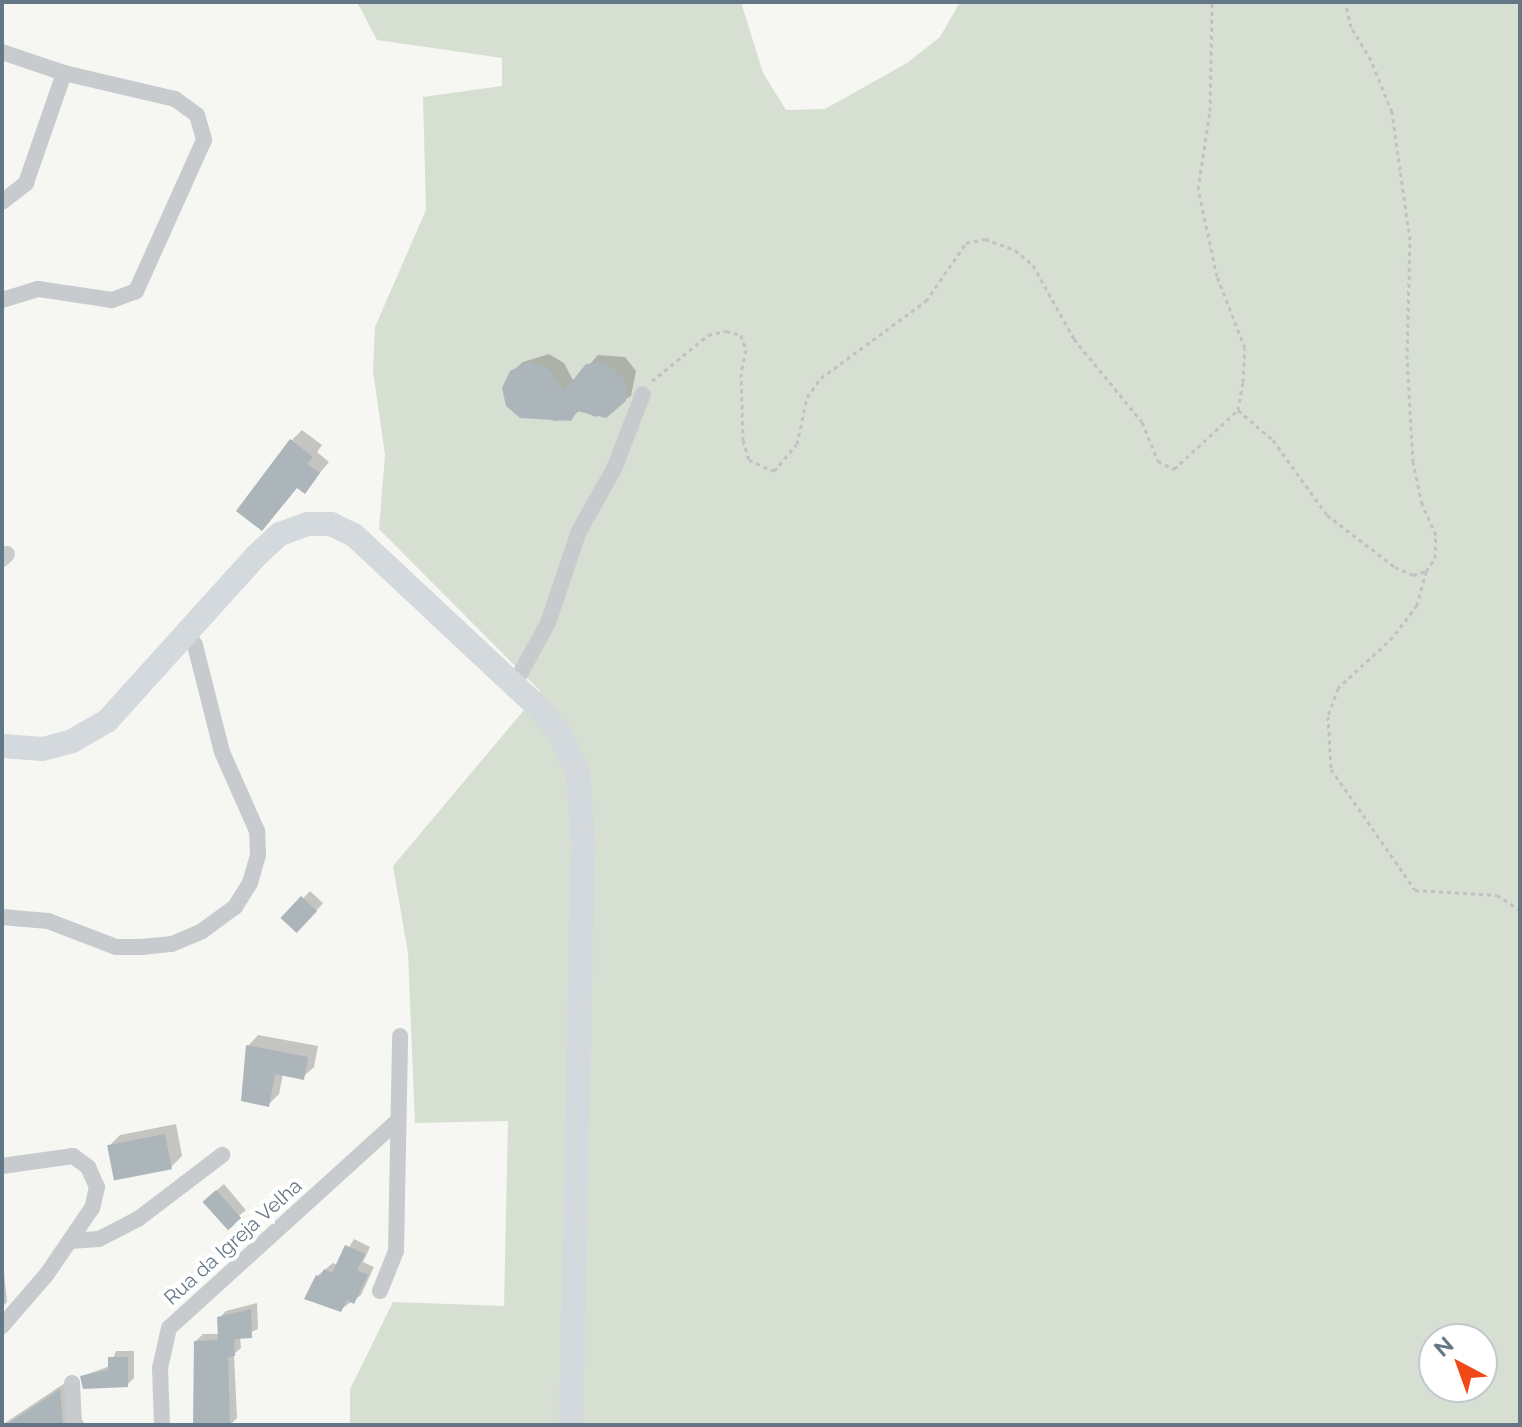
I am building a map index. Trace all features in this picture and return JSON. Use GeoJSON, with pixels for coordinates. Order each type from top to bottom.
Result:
{"type":"FeatureCollection","features":[{"type":"Feature","properties":{"kind":"street"},"geometry":{"type":"LineString","coordinates":[[2,52],[64,73],[175,99],[197,115],[204,140],[136,291],[112,300],[38,289],[2,300]]}},
{"type":"Feature","properties":{"kind":"street"},"geometry":{"type":"LineString","coordinates":[[2,202],[26,183],[64,73]]}},
{"type":"Feature","properties":{"kind":"street"},"geometry":{"type":"LineString","coordinates":[[514,685],[548,623],[579,531],[614,469],[643,394]]}},
{"type":"Feature","properties":{"kind":"street"},"geometry":{"type":"LineString","coordinates":[[2,746],[43,749],[72,741],[107,721],[280,534],[308,524],[331,524],[354,535],[514,685],[561,736],[578,773],[583,842],[571,1425]]}},
{"type":"Feature","properties":{"kind":"street"},"geometry":{"type":"LineString","coordinates":[[2,917],[48,921],[116,947],[142,947],[172,944],[202,931],[235,907],[250,883],[258,855],[257,831],[217,739],[195,645],[187,633]]}},
{"type":"Feature","properties":{"kind":"street"},"geometry":{"type":"LineString","coordinates":[[380,1291],[396,1251],[400,1036]]}},
{"type":"Feature","properties":{"kind":"street","name":"Rua da Igreja Velha"},"geometry":{"type":"LineString","coordinates":[[162,1425],[160,1368],[169,1328],[398,1120]]}},
{"type":"Feature","properties":{"kind":"street"},"geometry":{"type":"LineString","coordinates":[[2,1166],[54,1155],[73,1156],[88,1167],[97,1187],[92,1208],[70,1241],[2,1326]]}},
{"type":"Feature","properties":{"kind":"street"},"geometry":{"type":"LineString","coordinates":[[70,1241],[99,1239],[138,1219],[222,1155]]}},
{"type":"Feature","properties":{"kind":"street"},"geometry":{"type":"LineString","coordinates":[[72,1383],[74,1425]]}},
{"type":"Feature","properties":{"kind":"path"},"geometry":{"type":"LineString","coordinates":[[643,394],[659,372],[708,335],[726,331],[741,335],[746,350],[741,373],[743,440],[749,460],[774,471],[797,444],[807,397],[821,378],[926,301],[966,243],[985,239],[1015,250],[1033,265],[1074,339],[1142,422],[1158,461],[1174,469],[1238,410],[1245,348],[1217,276],[1198,189],[1210,111],[1212,2]]}},
{"type":"Feature","properties":{"kind":"path"},"geometry":{"type":"LineString","coordinates":[[1345,2],[1351,27],[1392,112],[1410,240],[1407,359],[1413,462],[1422,504],[1436,535],[1435,558],[1426,571],[1417,605],[1393,637],[1338,688],[1328,716],[1331,769],[1415,890],[1497,895],[1520,910]]}},
{"type":"Feature","properties":{"kind":"path"},"geometry":{"type":"LineString","coordinates":[[1238,410],[1273,440],[1327,515],[1395,567],[1413,575],[1426,571]]}},
{"type":"Feature","properties":{"kind":"shaded area"},"geometry":{"type":"Polygon","coordinates":[[[357,2],[741,2],[763,73],[786,110],[825,109],[907,63],[940,37],[960,2],[1520,2],[1520,1425],[350,1425],[350,1389],[393,1302],[504,1306],[508,1121],[415,1123],[408,953],[393,866],[540,691],[379,529],[385,455],[373,371],[375,327],[426,210],[423,97],[502,86],[502,58],[377,40],[357,2]]]}},
{"type":"Feature","properties":{"kind":"building"},"geometry":{"type":"Polygon","coordinates":[[[528,362],[547,367],[564,391],[586,364],[605,362],[626,381],[626,401],[606,418],[577,411],[571,421],[520,418],[506,406],[502,388],[510,371],[528,362]]]}},
{"type":"Feature","properties":{"kind":"building"},"geometry":{"type":"Polygon","coordinates":[[[290,439],[313,457],[307,464],[320,473],[305,494],[297,488],[262,531],[236,511],[290,439]]]}},
{"type":"Feature","properties":{"kind":"building"},"geometry":{"type":"Polygon","coordinates":[[[301,896],[317,911],[297,933],[281,918],[301,896]]]}},
{"type":"Feature","properties":{"kind":"building"},"geometry":{"type":"Polygon","coordinates":[[[246,1045],[308,1057],[304,1080],[275,1074],[269,1107],[241,1101],[246,1045]]]}},
{"type":"Feature","properties":{"kind":"building"},"geometry":{"type":"Polygon","coordinates":[[[165,1134],[172,1169],[114,1181],[107,1145],[165,1134]]]}},
{"type":"Feature","properties":{"kind":"building"},"geometry":{"type":"Polygon","coordinates":[[[216,1190],[241,1218],[228,1230],[203,1202],[216,1190]]]}},
{"type":"Feature","properties":{"kind":"building"},"geometry":{"type":"Polygon","coordinates":[[[345,1245],[365,1254],[357,1270],[368,1275],[354,1304],[347,1300],[341,1312],[304,1299],[316,1275],[320,1277],[324,1269],[332,1273],[345,1245]]]}},
{"type":"Feature","properties":{"kind":"building"},"geometry":{"type":"Polygon","coordinates":[[[251,1309],[252,1338],[234,1339],[235,1356],[228,1357],[230,1425],[193,1425],[194,1341],[218,1340],[217,1317],[251,1309]]]}},
{"type":"Feature","properties":{"kind":"building"},"geometry":{"type":"Polygon","coordinates":[[[108,1357],[128,1357],[128,1387],[83,1389],[80,1376],[108,1370],[108,1357]]]}},
{"type":"Feature","properties":{"kind":"building"},"geometry":{"type":"Polygon","coordinates":[[[60,1389],[63,1425],[6,1425],[60,1389]]]}}]}
